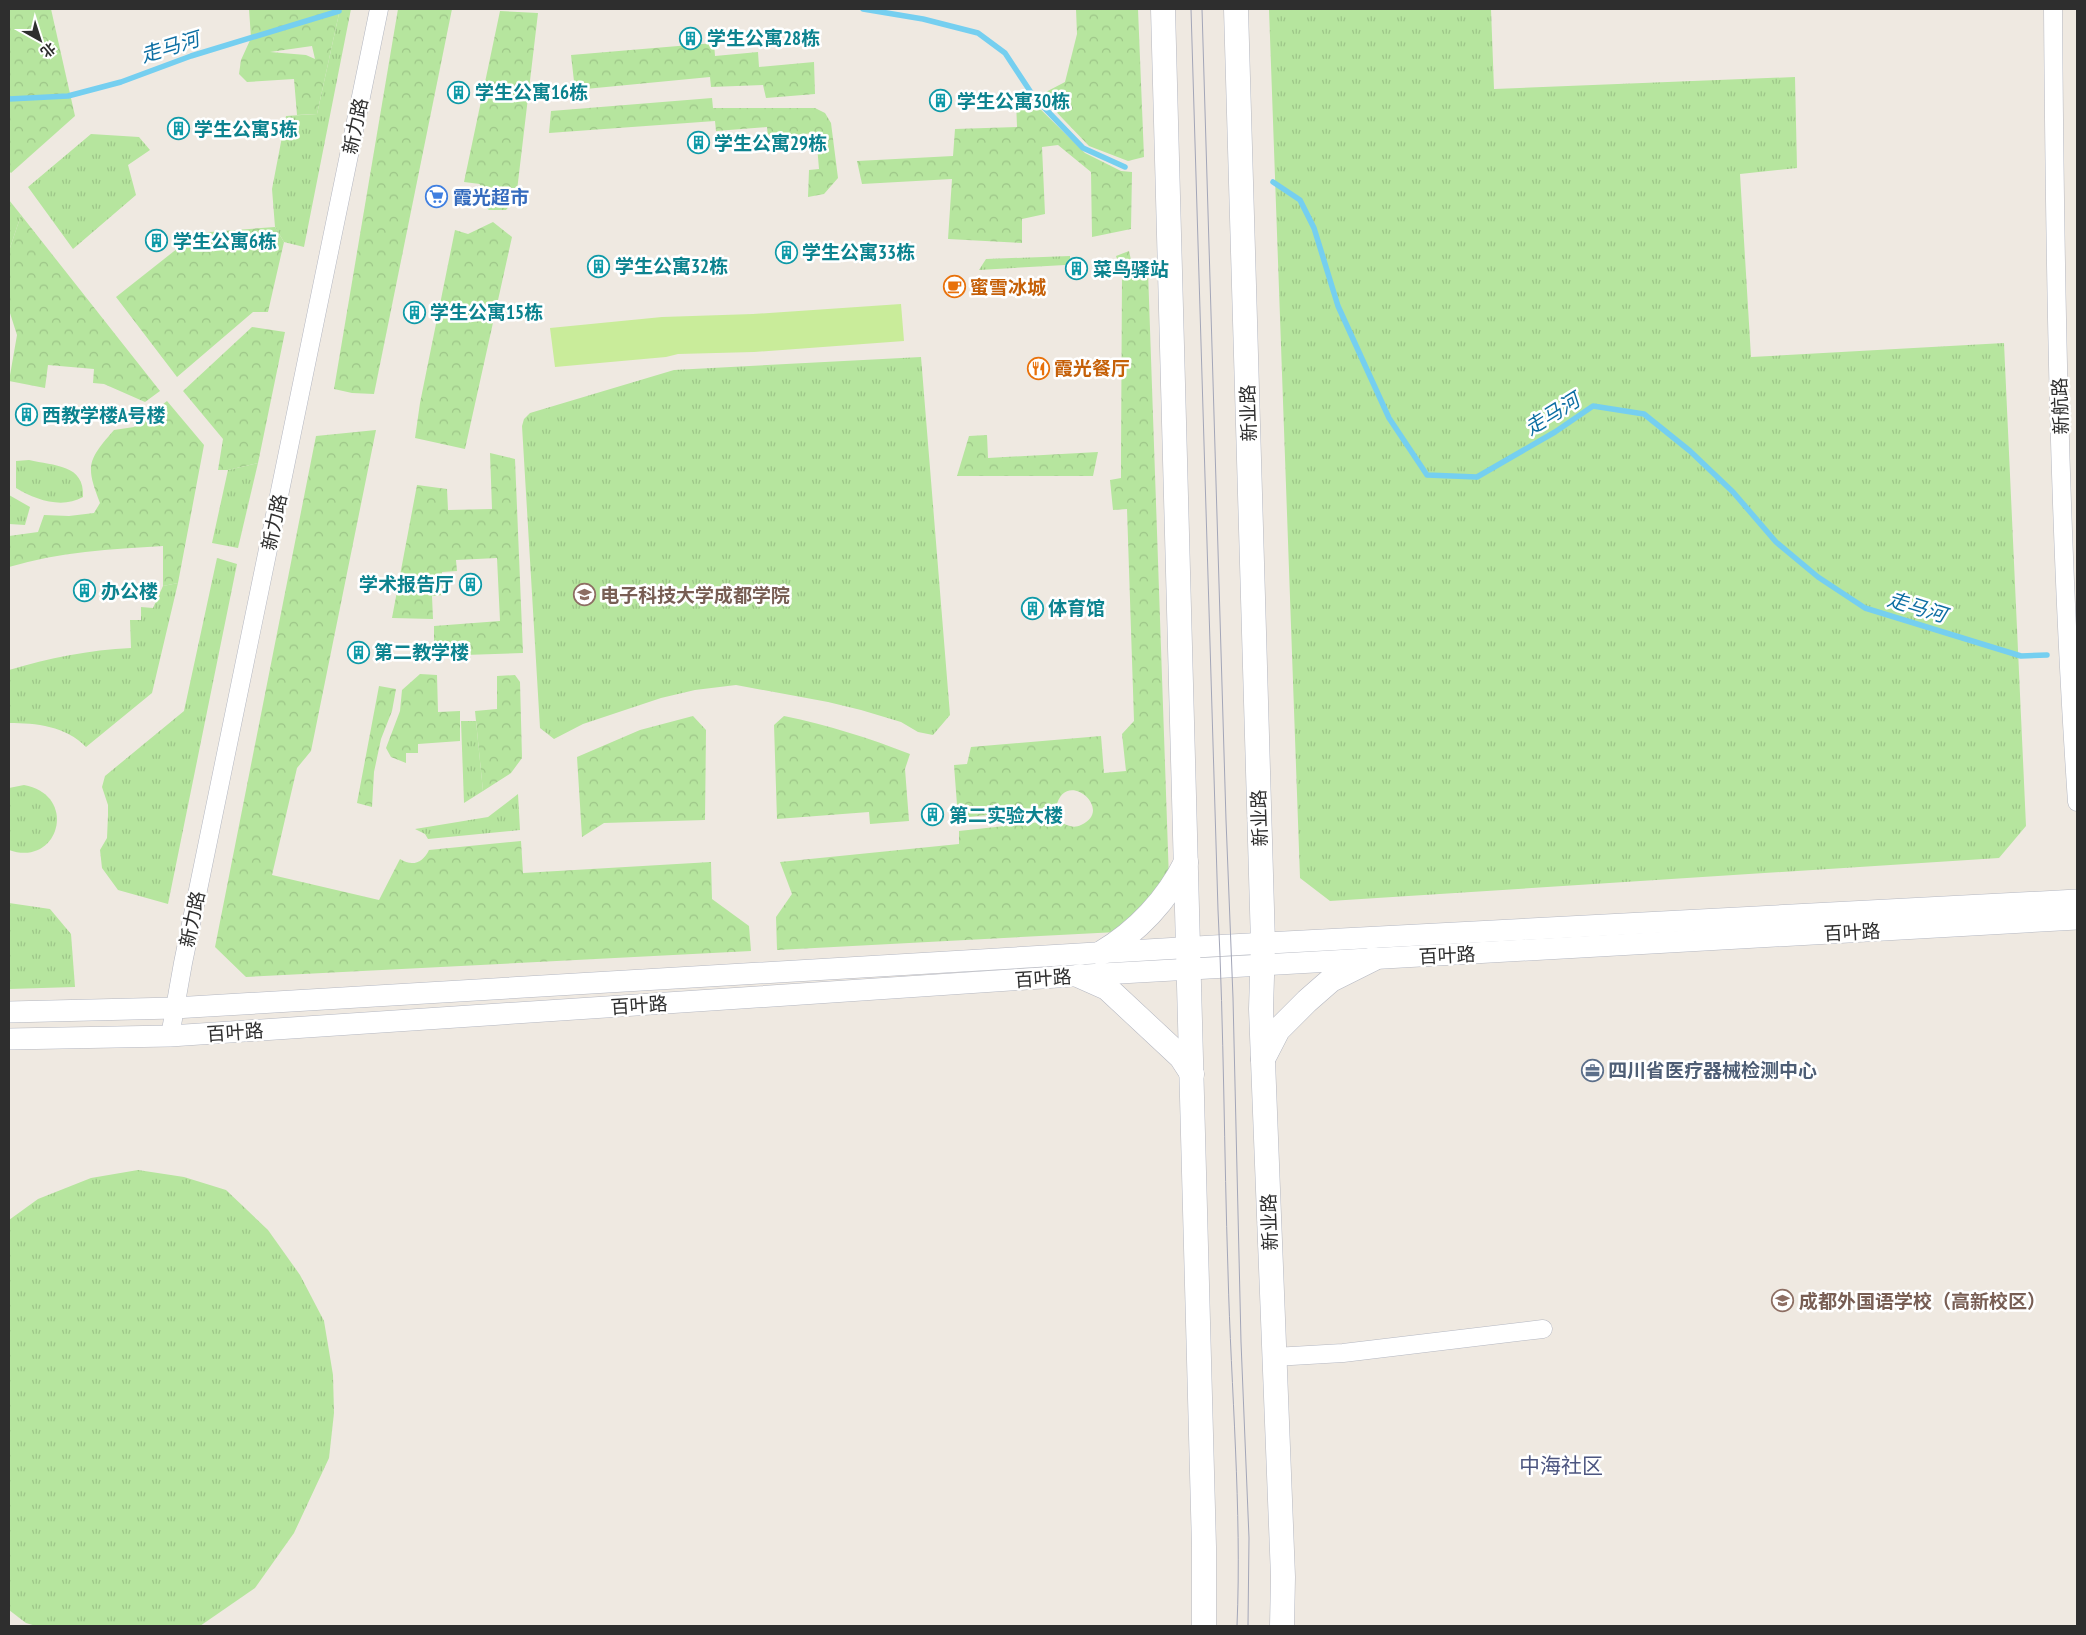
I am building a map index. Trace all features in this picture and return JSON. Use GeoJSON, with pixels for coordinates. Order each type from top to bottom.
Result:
{"type":"FeatureCollection","features":[{"type":"Feature","properties":{"kind":"main road"},"geometry":{"type":"LineString","coordinates":[[1163,9],[1204,1547],[1204,1626]]}},
{"type":"Feature","properties":{"kind":"main road","name":"新业路"},"geometry":{"type":"LineString","coordinates":[[1236,9],[1263,955],[1261,1009],[1283,1577],[1282,1626]]}},
{"type":"Feature","properties":{"kind":"main road"},"geometry":{"type":"LineString","coordinates":[[1101,953],[1123,940],[1153,910],[1175,885],[1186,862]]}},
{"type":"Feature","properties":{"kind":"main road"},"geometry":{"type":"LineString","coordinates":[[1263,1060],[1278,1030],[1313,996],[1331,980],[1373,959]]}},
{"type":"Feature","properties":{"kind":"main road"},"geometry":{"type":"LineString","coordinates":[[1080,976],[1107,988],[1181,1057],[1192,1074]]}},
{"type":"Feature","properties":{"kind":"street","name":"新力路"},"geometry":{"type":"LineString","coordinates":[[170,1036],[174,1008],[379,9]]}},
{"type":"Feature","properties":{"kind":"street","name":"新航路"},"geometry":{"type":"LineString","coordinates":[[2053,9],[2054,222],[2068,668],[2077,802]]}},
{"type":"Feature","properties":{"kind":"street","name":"百叶路"},"geometry":{"type":"LineString","coordinates":[[9,1038],[170,1036],[1080,976],[1189,959],[2077,900]]}},
{"type":"Feature","properties":{"kind":"street","name":"百叶路"},"geometry":{"type":"LineString","coordinates":[[1263,955],[1373,959],[2077,919]]}},
{"type":"Feature","properties":{"kind":"street","name":"百叶路"},"geometry":{"type":"LineString","coordinates":[[9,1012],[174,1008],[1101,953],[1189,959]]}},
{"type":"Feature","properties":{"kind":"street"},"geometry":{"type":"LineString","coordinates":[[1274,1357],[1343,1353],[1542,1330]]}},
{"type":"Feature","properties":{"kind":"green space"},"geometry":{"type":"Polygon","coordinates":[[[9,9],[51,9],[75,116],[11,173],[9,171],[9,9]]]}},
{"type":"Feature","properties":{"kind":"green space"},"geometry":{"type":"Polygon","coordinates":[[[249,9],[340,9],[317,114],[297,115],[294,79],[247,82],[239,74],[241,60],[251,38],[249,9]],[[312,46],[270,52],[306,55],[315,59],[312,46]]]}},
{"type":"Feature","properties":{"kind":"green space"},"geometry":{"type":"Polygon","coordinates":[[[340,9],[351,9],[304,247],[284,242],[275,227],[272,189],[286,116],[317,114],[340,9]]]}},
{"type":"Feature","properties":{"kind":"green space"},"geometry":{"type":"Polygon","coordinates":[[[398,9],[452,9],[374,394],[352,393],[334,389],[398,9]]]}},
{"type":"Feature","properties":{"kind":"green space"},"geometry":{"type":"Polygon","coordinates":[[[1076,9],[1138,9],[1144,157],[1128,161],[1089,146],[1040,95],[1065,82],[1077,34],[1076,9]]]}},
{"type":"Feature","properties":{"kind":"green space"},"geometry":{"type":"Polygon","coordinates":[[[1269,9],[1491,9],[1494,89],[1795,77],[1797,168],[1740,174],[1751,357],[2004,343],[2026,826],[1999,858],[1330,901],[1300,878],[1269,9]]]}},
{"type":"Feature","properties":{"kind":"green space"},"geometry":{"type":"Polygon","coordinates":[[[500,11],[538,13],[516,199],[506,210],[489,210],[476,200],[480,184],[464,182],[500,11]]]}},
{"type":"Feature","properties":{"kind":"green space"},"geometry":{"type":"Polygon","coordinates":[[[714,43],[715,56],[758,52],[759,67],[814,62],[815,94],[766,98],[763,85],[711,87],[710,77],[575,90],[571,55],[714,43]]]}},
{"type":"Feature","properties":{"kind":"green space"},"geometry":{"type":"Polygon","coordinates":[[[712,98],[713,108],[815,108],[825,113],[831,123],[838,178],[824,194],[808,197],[809,170],[819,169],[816,133],[768,137],[767,127],[716,131],[715,121],[549,133],[551,111],[712,98]]]}},
{"type":"Feature","properties":{"kind":"green space"},"geometry":{"type":"Polygon","coordinates":[[[1016,100],[1033,102],[1085,153],[1121,171],[1132,172],[1131,229],[1092,237],[1091,172],[1058,145],[1042,147],[1045,214],[1022,219],[1022,243],[948,239],[952,179],[862,184],[857,161],[953,156],[955,129],[1017,127],[1016,100]]]}},
{"type":"Feature","properties":{"kind":"green space"},"geometry":{"type":"Polygon","coordinates":[[[91,134],[139,137],[150,150],[128,165],[136,195],[73,249],[28,187],[91,134]]]}},
{"type":"Feature","properties":{"kind":"green space"},"geometry":{"type":"Polygon","coordinates":[[[9,200],[21,215],[9,251],[9,200]]]}},
{"type":"Feature","properties":{"kind":"green space"},"geometry":{"type":"Polygon","coordinates":[[[21,215],[160,391],[145,402],[104,384],[93,383],[94,369],[48,365],[45,388],[9,381],[17,335],[9,310],[9,251],[21,215]]]}},
{"type":"Feature","properties":{"kind":"green space"},"geometry":{"type":"Polygon","coordinates":[[[493,222],[512,237],[465,449],[415,438],[420,403],[455,230],[468,234],[493,222]]]}},
{"type":"Feature","properties":{"kind":"green space"},"geometry":{"type":"Polygon","coordinates":[[[275,227],[284,242],[268,312],[253,312],[177,377],[116,297],[197,233],[275,227]]]}},
{"type":"Feature","properties":{"kind":"green space"},"geometry":{"type":"Polygon","coordinates":[[[1129,251],[1131,260],[1148,271],[1169,880],[1117,932],[777,950],[776,917],[792,894],[780,862],[959,844],[959,831],[1059,820],[1066,825],[1075,827],[1090,818],[1093,810],[1091,802],[1085,795],[1077,791],[1068,791],[1061,796],[1056,808],[958,818],[954,765],[967,764],[971,747],[1101,736],[1104,773],[1126,771],[1122,734],[1134,721],[1127,509],[1113,510],[1110,480],[1121,478],[1122,274],[1116,256],[1129,251]]]}},
{"type":"Feature","properties":{"kind":"green space"},"geometry":{"type":"Polygon","coordinates":[[[1070,256],[1070,262],[1065,265],[979,270],[986,259],[1070,256]]]}},
{"type":"Feature","properties":{"kind":"green space"},"geometry":{"type":"Polygon","coordinates":[[[901,304],[904,341],[754,352],[678,354],[666,357],[555,367],[550,328],[662,317],[753,314],[901,304]]]}},
{"type":"Feature","properties":{"kind":"green space"},"geometry":{"type":"Polygon","coordinates":[[[252,327],[285,332],[258,463],[228,470],[218,470],[223,439],[183,391],[252,327]]]}},
{"type":"Feature","properties":{"kind":"green space"},"geometry":{"type":"Polygon","coordinates":[[[921,357],[950,715],[933,735],[918,732],[901,722],[861,710],[736,685],[695,690],[661,698],[583,724],[554,739],[540,728],[522,426],[524,419],[530,413],[674,370],[921,357]]]}},
{"type":"Feature","properties":{"kind":"green space"},"geometry":{"type":"Polygon","coordinates":[[[167,401],[204,445],[178,583],[163,586],[163,546],[66,555],[9,567],[9,536],[38,532],[44,515],[69,516],[94,513],[100,503],[92,480],[91,471],[94,456],[114,430],[134,427],[167,401]]]}},
{"type":"Feature","properties":{"kind":"green space"},"geometry":{"type":"Polygon","coordinates":[[[376,430],[311,751],[297,768],[272,875],[379,900],[400,859],[409,863],[417,862],[424,858],[429,850],[521,841],[523,873],[711,862],[712,899],[749,926],[751,951],[246,977],[215,947],[316,436],[376,430]]]}},
{"type":"Feature","properties":{"kind":"green space"},"geometry":{"type":"Polygon","coordinates":[[[987,435],[988,458],[1098,452],[1093,476],[957,476],[969,436],[987,435]]]}},
{"type":"Feature","properties":{"kind":"green space"},"geometry":{"type":"Polygon","coordinates":[[[490,453],[515,459],[523,653],[434,656],[434,626],[500,621],[497,558],[456,560],[457,571],[442,572],[443,595],[432,596],[433,619],[392,618],[417,485],[447,489],[448,510],[492,509],[490,453]]]}},
{"type":"Feature","properties":{"kind":"green space"},"geometry":{"type":"Polygon","coordinates":[[[29,460],[66,468],[73,472],[79,478],[83,497],[75,501],[49,502],[16,488],[16,461],[29,460]]]}},
{"type":"Feature","properties":{"kind":"green space"},"geometry":{"type":"Polygon","coordinates":[[[258,463],[238,548],[212,543],[228,470],[258,463]]]}},
{"type":"Feature","properties":{"kind":"green space"},"geometry":{"type":"Polygon","coordinates":[[[9,495],[30,507],[25,525],[9,524],[9,495]]]}},
{"type":"Feature","properties":{"kind":"green space"},"geometry":{"type":"Polygon","coordinates":[[[217,558],[237,564],[168,904],[118,890],[102,868],[100,850],[107,838],[108,805],[102,787],[105,776],[184,711],[217,558]]]}},
{"type":"Feature","properties":{"kind":"green space"},"geometry":{"type":"Polygon","coordinates":[[[178,583],[152,693],[86,747],[69,734],[60,730],[40,725],[9,723],[9,670],[69,655],[131,648],[130,620],[141,620],[141,607],[153,608],[163,586],[178,583]]]}},
{"type":"Feature","properties":{"kind":"green space"},"geometry":{"type":"Polygon","coordinates":[[[420,674],[437,675],[438,712],[460,711],[460,741],[418,744],[418,753],[406,753],[406,763],[391,757],[386,748],[400,711],[402,690],[420,674]]]}},
{"type":"Feature","properties":{"kind":"green space"},"geometry":{"type":"Polygon","coordinates":[[[515,675],[520,682],[522,758],[511,773],[483,791],[475,711],[497,709],[497,676],[515,675]]]}},
{"type":"Feature","properties":{"kind":"green space"},"geometry":{"type":"Polygon","coordinates":[[[379,686],[396,689],[392,711],[381,739],[374,772],[372,807],[357,803],[379,686]]]}},
{"type":"Feature","properties":{"kind":"green space"},"geometry":{"type":"Polygon","coordinates":[[[693,716],[706,730],[705,820],[604,823],[582,837],[577,757],[640,730],[693,716]]]}},
{"type":"Feature","properties":{"kind":"green space"},"geometry":{"type":"Polygon","coordinates":[[[784,716],[848,732],[910,754],[905,769],[909,821],[870,824],[869,812],[777,819],[774,725],[784,716]]]}},
{"type":"Feature","properties":{"kind":"green space"},"geometry":{"type":"Polygon","coordinates":[[[461,721],[476,721],[483,791],[464,803],[461,721]]]}},
{"type":"Feature","properties":{"kind":"green space"},"geometry":{"type":"Polygon","coordinates":[[[24,785],[41,791],[52,802],[57,815],[56,828],[50,840],[40,849],[26,853],[9,850],[9,788],[24,785]]]}},
{"type":"Feature","properties":{"kind":"green space"},"geometry":{"type":"Polygon","coordinates":[[[518,794],[520,830],[428,839],[425,834],[415,829],[488,817],[518,794]]]}},
{"type":"Feature","properties":{"kind":"green space"},"geometry":{"type":"Polygon","coordinates":[[[9,903],[50,909],[71,934],[75,987],[9,989],[9,903]]]}},
{"type":"Feature","properties":{"kind":"green space"},"geometry":{"type":"Polygon","coordinates":[[[138,1170],[184,1177],[226,1190],[268,1230],[300,1275],[324,1321],[333,1375],[334,1413],[329,1458],[294,1533],[255,1588],[200,1626],[36,1626],[26,1623],[9,1610],[9,1220],[38,1199],[91,1178],[138,1170]]]}},
{"type":"Feature","properties":{"kind":"waterway","name":"走马河"},"geometry":{"type":"LineString","coordinates":[[863,9],[923,19],[978,33],[1005,53],[1034,97],[1083,148],[1125,167]]}},
{"type":"Feature","properties":{"kind":"waterway","name":"走马河"},"geometry":{"type":"LineString","coordinates":[[9,99],[68,96],[121,82],[191,56],[339,11]]}},
{"type":"Feature","properties":{"kind":"waterway","name":"走马河"},"geometry":{"type":"LineString","coordinates":[[1273,182],[1300,200],[1314,228],[1338,306],[1389,418],[1427,475],[1477,477],[1555,432],[1593,406],[1644,414],[1690,451],[1733,492],[1776,542],[1818,577],[1865,608],[2021,656],[2047,655]]}},
{"type":"Feature","properties":{"kind":"tram line"},"geometry":{"type":"LineString","coordinates":[[1191,9],[1222,1001],[1228,1272],[1237,1493],[1237,1626]]}},
{"type":"Feature","properties":{"kind":"tram line"},"geometry":{"type":"LineString","coordinates":[[1202,9],[1233,998],[1241,1342],[1249,1538],[1248,1626]]}},
{"type":"Feature","properties":{"kind":"place","name":"学生公寓28栋"},"geometry":{"type":"Point","coordinates":[691,38]}},
{"type":"Feature","properties":{"kind":"place","name":"学生公寓16栋"},"geometry":{"type":"Point","coordinates":[459,92]}},
{"type":"Feature","properties":{"kind":"place","name":"学生公寓30栋"},"geometry":{"type":"Point","coordinates":[941,101]}},
{"type":"Feature","properties":{"kind":"place","name":"学生公寓5栋"},"geometry":{"type":"Point","coordinates":[178,129]}},
{"type":"Feature","properties":{"kind":"place","name":"学生公寓29栋"},"geometry":{"type":"Point","coordinates":[698,143]}},
{"type":"Feature","properties":{"kind":"place","name":"霞光超市"},"geometry":{"type":"Point","coordinates":[437,197]}},
{"type":"Feature","properties":{"kind":"place","name":"学生公寓6栋"},"geometry":{"type":"Point","coordinates":[157,241]}},
{"type":"Feature","properties":{"kind":"place","name":"学生公寓33栋"},"geometry":{"type":"Point","coordinates":[786,252]}},
{"type":"Feature","properties":{"kind":"place","name":"学生公寓32栋"},"geometry":{"type":"Point","coordinates":[599,266]}},
{"type":"Feature","properties":{"kind":"place","name":"菜鸟驿站"},"geometry":{"type":"Point","coordinates":[1077,269]}},
{"type":"Feature","properties":{"kind":"place","name":"蜜雪冰城"},"geometry":{"type":"Point","coordinates":[954,287]}},
{"type":"Feature","properties":{"kind":"place","name":"学生公寓15栋"},"geometry":{"type":"Point","coordinates":[414,312]}},
{"type":"Feature","properties":{"kind":"place","name":"霞光餐厅"},"geometry":{"type":"Point","coordinates":[1038,368]}},
{"type":"Feature","properties":{"kind":"place","name":"西教学楼A号楼"},"geometry":{"type":"Point","coordinates":[26,415]}},
{"type":"Feature","properties":{"kind":"place","name":"学术报告厅"},"geometry":{"type":"Point","coordinates":[470,584]}},
{"type":"Feature","properties":{"kind":"place","name":"办公楼"},"geometry":{"type":"Point","coordinates":[85,591]}},
{"type":"Feature","properties":{"kind":"place","name":"电子科技大学成都学院"},"geometry":{"type":"Point","coordinates":[584,595]}},
{"type":"Feature","properties":{"kind":"place","name":"体育馆"},"geometry":{"type":"Point","coordinates":[1032,608]}},
{"type":"Feature","properties":{"kind":"place","name":"第二教学楼"},"geometry":{"type":"Point","coordinates":[358,652]}},
{"type":"Feature","properties":{"kind":"place","name":"第二实验大楼"},"geometry":{"type":"Point","coordinates":[933,815]}},
{"type":"Feature","properties":{"kind":"place","name":"四川省医疗器械检测中心"},"geometry":{"type":"Point","coordinates":[1592,1070]}},
{"type":"Feature","properties":{"kind":"place","name":"成都外国语学校（高新校区）"},"geometry":{"type":"Point","coordinates":[1783,1301]}},
{"type":"Feature","properties":{"kind":"district","name":"中海社区"},"geometry":{"type":"Point","coordinates":[1561,1466]}}]}
